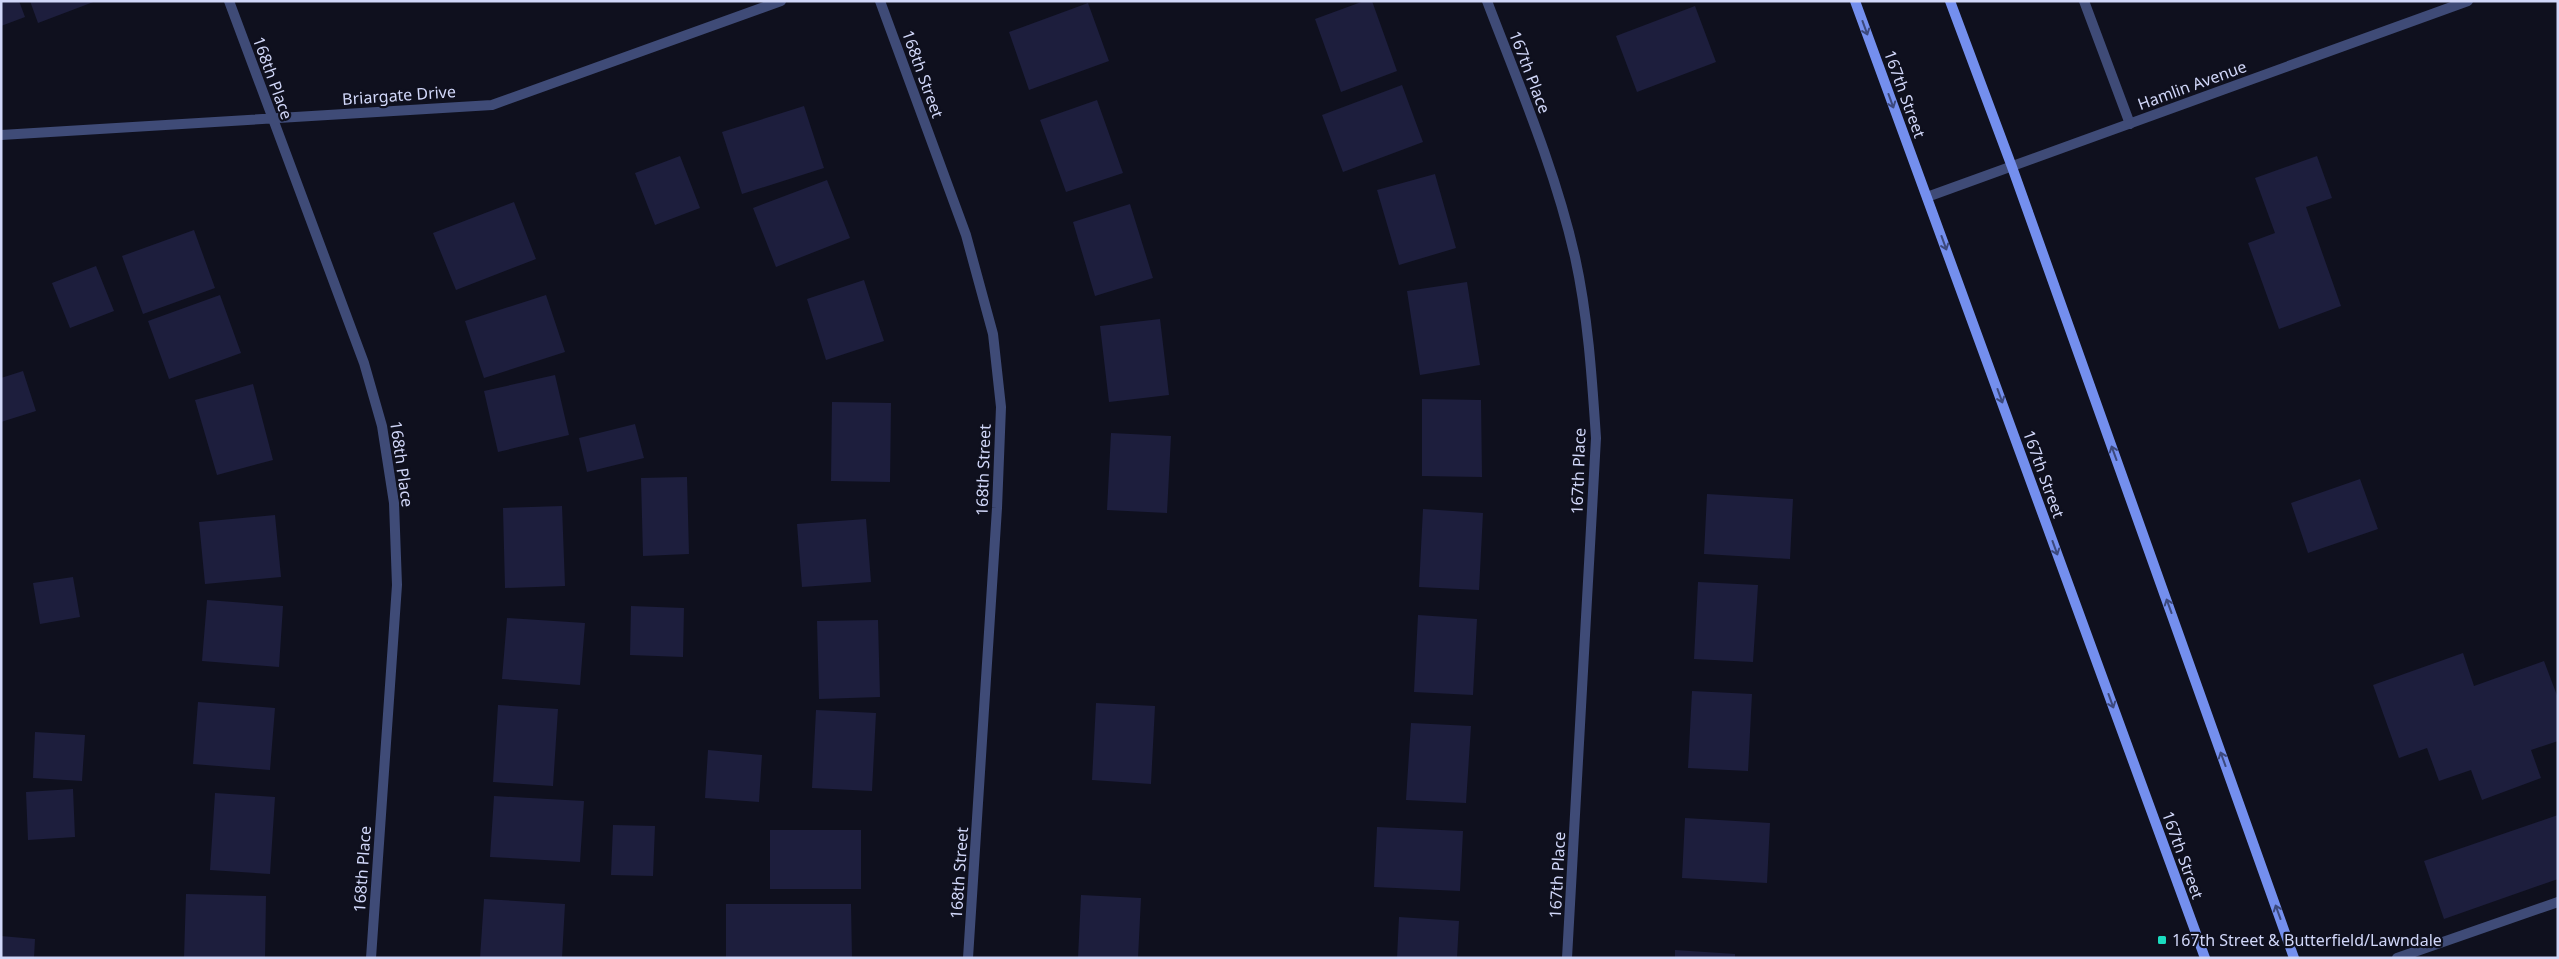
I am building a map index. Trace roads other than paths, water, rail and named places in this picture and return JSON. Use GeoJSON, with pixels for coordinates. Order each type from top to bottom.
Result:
{"type":"FeatureCollection","features":[{"type":"Feature","properties":{"kind":"main road","name":"167th Street"},"geometry":{"type":"LineString","coordinates":[[1855,1],[2205,958]]}},
{"type":"Feature","properties":{"kind":"main road"},"geometry":{"type":"LineString","coordinates":[[1950,1],[2012,167],[2294,958]]}},
{"type":"Feature","properties":{"kind":"street","name":"168th Place"},"geometry":{"type":"LineString","coordinates":[[229,1],[373,390],[382,426],[394,503],[397,585],[371,958]]}},
{"type":"Feature","properties":{"kind":"street","name":"Briargate Drive"},"geometry":{"type":"LineString","coordinates":[[1,135],[492,105],[781,1]]}},
{"type":"Feature","properties":{"kind":"street","name":"168th Street"},"geometry":{"type":"LineString","coordinates":[[880,1],[969,244],[993,334],[1001,407],[997,508],[968,958]]}},
{"type":"Feature","properties":{"kind":"street","name":"167th Place"},"geometry":{"type":"LineString","coordinates":[[1487,1],[1557,192],[1575,258],[1591,361],[1596,438],[1567,958]]}},
{"type":"Feature","properties":{"kind":"street"},"geometry":{"type":"LineString","coordinates":[[2084,1],[2130,124]]}},
{"type":"Feature","properties":{"kind":"street","name":"Hamlin Avenue"},"geometry":{"type":"LineString","coordinates":[[1927,198],[2468,1]]}},
{"type":"Feature","properties":{"kind":"street"},"geometry":{"type":"LineString","coordinates":[[2398,958],[2558,902]]}},
{"type":"Feature","properties":{"kind":"place","name":"167th Street & Butterfield/Lawndale"},"geometry":{"type":"Point","coordinates":[2162,940]}}]}
